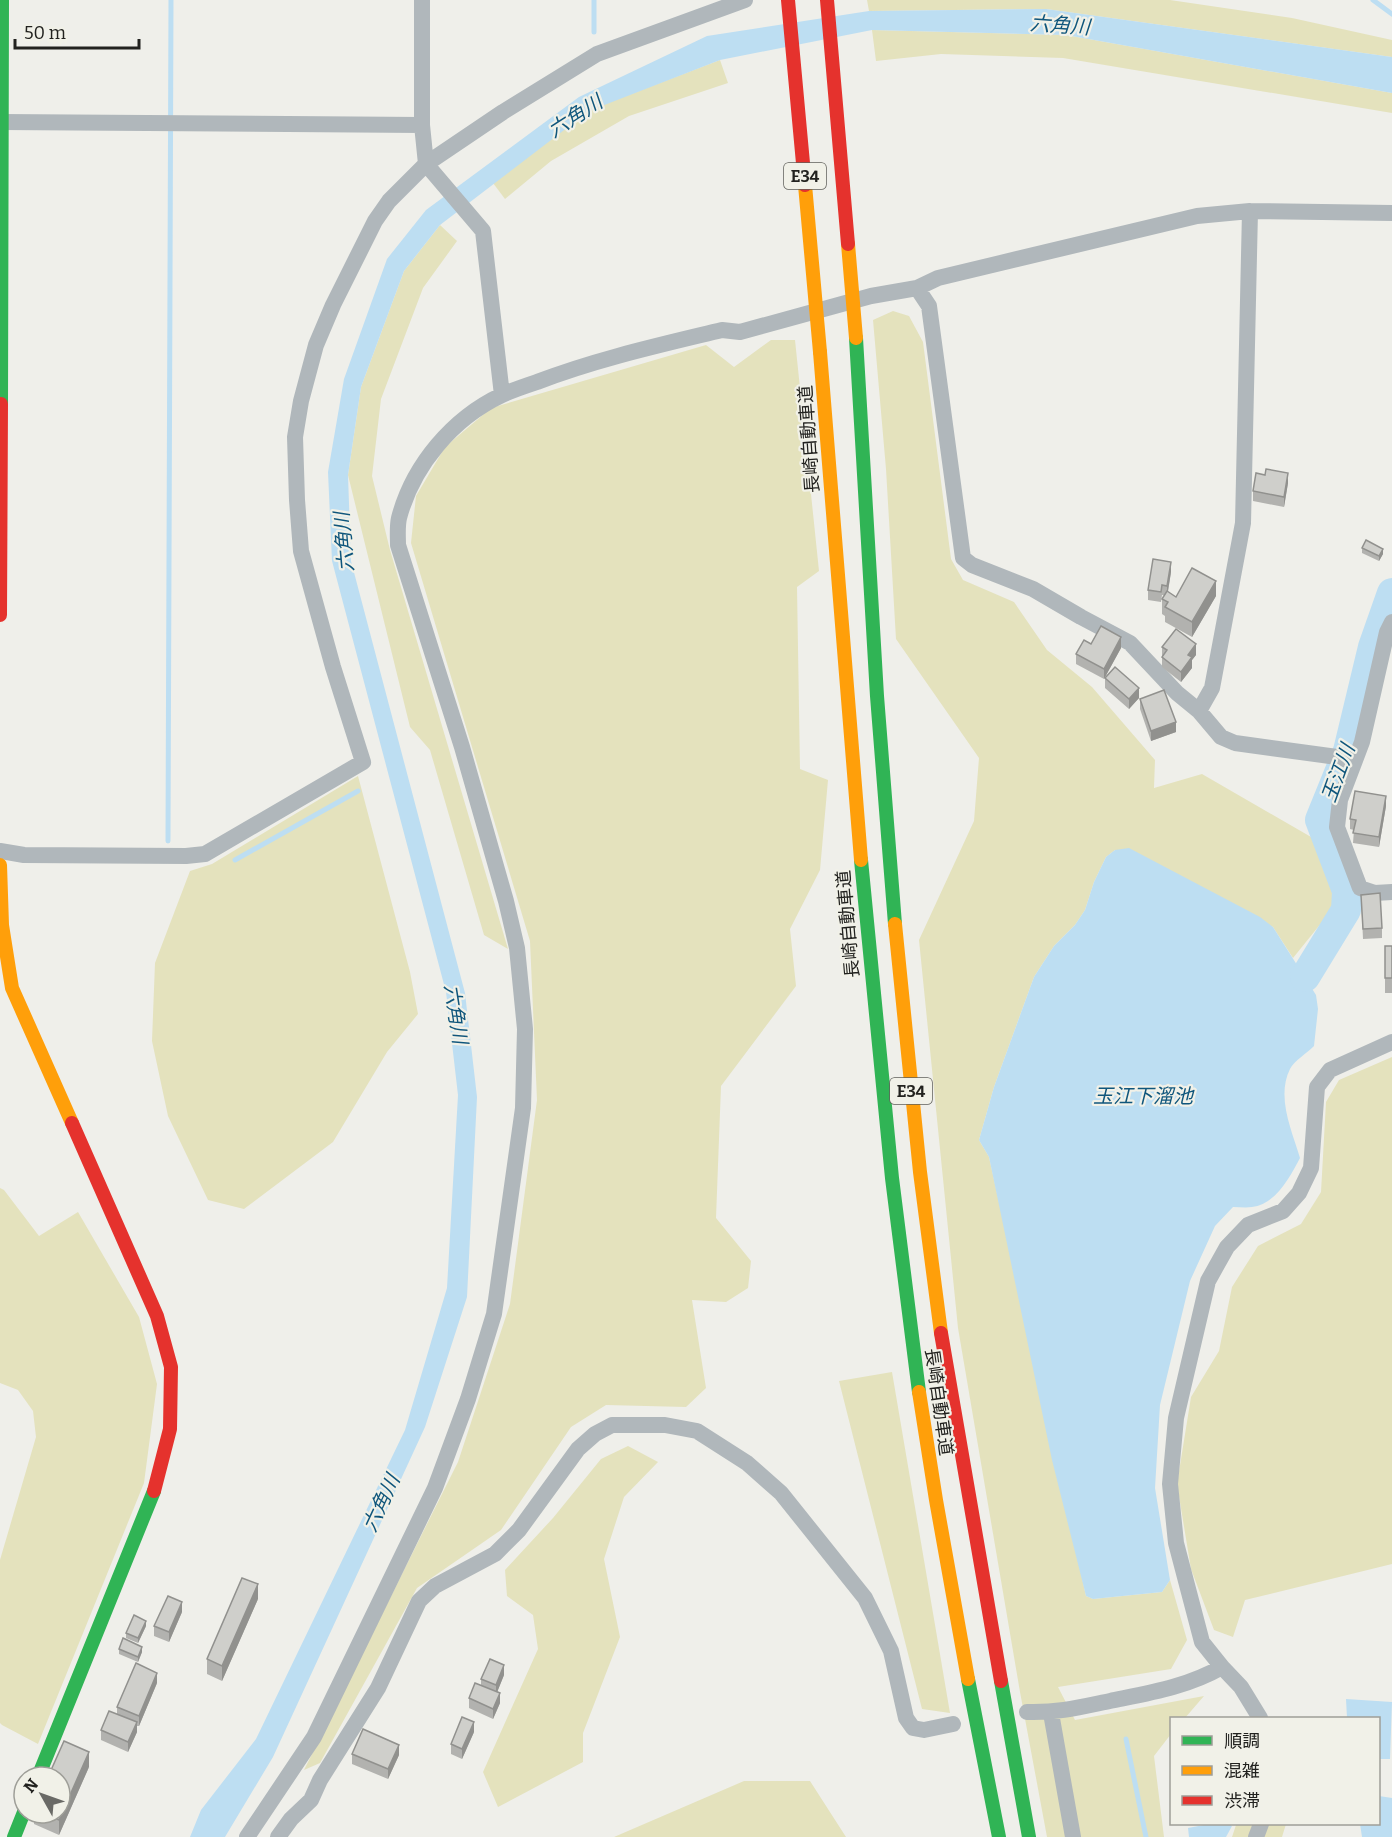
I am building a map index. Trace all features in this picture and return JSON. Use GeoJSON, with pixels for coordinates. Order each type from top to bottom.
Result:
{"type":"FeatureCollection","features":[{"type":"Feature","properties":{"kind":"main road"},"geometry":{"type":"LineString","coordinates":[[0,615],[2,0]]}},
{"type":"Feature","properties":{"kind":"main road","name":"長崎自動車道"},"geometry":{"type":"LineString","coordinates":[[789,0],[820,352],[858,840],[906,1299],[946,1569],[999,1837]]}},
{"type":"Feature","properties":{"kind":"main road","name":"長崎自動車道"},"geometry":{"type":"LineString","coordinates":[[827,0],[856,338],[887,826],[906,1052],[936,1296],[979,1558],[1029,1837]]}},
{"type":"Feature","properties":{"kind":"main road"},"geometry":{"type":"LineString","coordinates":[[0,865],[2,925],[12,988],[157,1316],[171,1366],[170,1429],[156,1486],[43,1765]]}},
{"type":"Feature","properties":{"kind":"street"},"geometry":{"type":"LineString","coordinates":[[423,0],[422,125],[426,164],[483,231],[502,395]]}},
{"type":"Feature","properties":{"kind":"street"},"geometry":{"type":"LineString","coordinates":[[0,851],[24,855],[186,856],[205,854],[363,762],[333,667],[301,551],[295,436],[301,401],[316,345],[333,305],[375,221],[389,201],[426,164],[503,112],[597,54],[745,0]]}},
{"type":"Feature","properties":{"kind":"street"},"geometry":{"type":"LineString","coordinates":[[1,123],[422,125]]}},
{"type":"Feature","properties":{"kind":"street"},"geometry":{"type":"LineString","coordinates":[[1199,711],[1212,688],[1243,524],[1250,211]]}},
{"type":"Feature","properties":{"kind":"street"},"geometry":{"type":"LineString","coordinates":[[247,1837],[314,1737],[435,1488],[468,1399],[494,1314],[523,1108],[525,1029],[516,948],[506,901],[462,747],[398,546],[399,520],[420,468],[456,425],[476,410],[502,395],[567,370],[604,359],[722,330],[741,332],[871,296],[917,288],[938,278],[1197,216],[1250,211],[1392,213]]}},
{"type":"Feature","properties":{"kind":"street"},"geometry":{"type":"LineString","coordinates":[[917,288],[929,306],[963,558],[972,565],[1033,589],[1130,643],[1177,693],[1199,711],[1221,737],[1235,743],[1337,757],[1354,762]]}},
{"type":"Feature","properties":{"kind":"street"},"geometry":{"type":"LineString","coordinates":[[1392,621],[1387,632],[1362,742],[1340,801],[1337,827],[1360,888],[1374,893],[1392,892]]}},
{"type":"Feature","properties":{"kind":"street"},"geometry":{"type":"LineString","coordinates":[[1259,1717],[1241,1687],[1202,1642],[1176,1544],[1170,1484],[1176,1418],[1209,1281],[1227,1247],[1248,1225],[1283,1211],[1299,1193],[1311,1168],[1317,1087],[1330,1070],[1392,1042]]}},
{"type":"Feature","properties":{"kind":"street"},"geometry":{"type":"LineString","coordinates":[[278,1837],[291,1819],[311,1800],[320,1780],[378,1688],[419,1601],[435,1586],[495,1554],[519,1530],[578,1449],[595,1434],[612,1425],[665,1425],[697,1431],[747,1462],[781,1493],[865,1598],[891,1651],[906,1718],[913,1728],[924,1730],[953,1724]]}},
{"type":"Feature","properties":{"kind":"street"},"geometry":{"type":"LineString","coordinates":[[1027,1712],[1051,1713],[1173,1688],[1205,1677],[1222,1667]]}},
{"type":"Feature","properties":{"kind":"street"},"geometry":{"type":"LineString","coordinates":[[1051,1713],[1073,1837]]}},
{"type":"Feature","properties":{"kind":"shaded area"},"geometry":{"type":"Polygon","coordinates":[[[867,0],[1170,0],[1292,18],[1392,40],[1392,57],[1046,9],[869,11],[867,0]]]}},
{"type":"Feature","properties":{"kind":"shaded area"},"geometry":{"type":"Polygon","coordinates":[[[872,30],[1066,35],[1392,93],[1392,113],[1063,58],[941,54],[876,61],[872,30]]]}},
{"type":"Feature","properties":{"kind":"shaded area"},"geometry":{"type":"Polygon","coordinates":[[[720,60],[728,83],[629,116],[551,161],[505,199],[493,183],[589,110],[720,60]]]}},
{"type":"Feature","properties":{"kind":"shaded area"},"geometry":{"type":"Polygon","coordinates":[[[440,225],[457,241],[423,288],[381,399],[372,476],[390,550],[508,949],[484,935],[430,750],[410,727],[348,475],[361,387],[404,271],[440,225]]]}},
{"type":"Feature","properties":{"kind":"shaded area"},"geometry":{"type":"Polygon","coordinates":[[[893,311],[909,316],[923,342],[951,559],[963,580],[1014,602],[1047,650],[1092,687],[1155,760],[1154,788],[1202,774],[1318,841],[1337,891],[1331,911],[1293,958],[1273,927],[1115,850],[1106,857],[1094,882],[1085,910],[1075,925],[1054,946],[1034,977],[994,1087],[979,1140],[989,1157],[1086,1596],[1093,1599],[1162,1592],[1170,1580],[1187,1640],[1171,1669],[1058,1687],[1075,1720],[1204,1696],[1186,1717],[1170,1717],[1170,1735],[1154,1756],[1164,1837],[1047,1837],[958,1328],[919,940],[974,821],[979,758],[896,639],[886,469],[873,320],[893,311]]]}},
{"type":"Feature","properties":{"kind":"shaded area"},"geometry":{"type":"Polygon","coordinates":[[[771,340],[795,340],[819,571],[797,587],[800,769],[828,780],[820,870],[790,929],[796,986],[721,1086],[716,1218],[751,1261],[748,1288],[726,1302],[692,1300],[706,1388],[686,1407],[606,1405],[571,1427],[501,1530],[417,1588],[320,1763],[304,1770],[458,1462],[510,1304],[537,1100],[530,941],[411,543],[416,496],[445,447],[491,408],[706,345],[734,367],[771,340]]]}},
{"type":"Feature","properties":{"kind":"shaded area"},"geometry":{"type":"Polygon","coordinates":[[[358,776],[410,972],[418,1014],[387,1052],[333,1142],[244,1209],[208,1200],[168,1116],[152,1041],[155,963],[190,871],[212,864],[358,776]]]}},
{"type":"Feature","properties":{"kind":"shaded area"},"geometry":{"type":"Polygon","coordinates":[[[1392,1057],[1392,1564],[1245,1600],[1233,1637],[1214,1630],[1191,1569],[1177,1484],[1191,1397],[1219,1351],[1232,1287],[1258,1246],[1301,1224],[1321,1192],[1326,1102],[1339,1080],[1392,1057]]]}},
{"type":"Feature","properties":{"kind":"shaded area"},"geometry":{"type":"Polygon","coordinates":[[[0,1188],[4,1190],[39,1236],[78,1212],[139,1317],[157,1384],[144,1483],[38,1744],[0,1723],[0,1560],[36,1437],[33,1411],[18,1390],[0,1383],[0,1188]]]}},
{"type":"Feature","properties":{"kind":"shaded area"},"geometry":{"type":"Polygon","coordinates":[[[892,1372],[950,1713],[922,1709],[839,1381],[892,1372]]]}},
{"type":"Feature","properties":{"kind":"shaded area"},"geometry":{"type":"Polygon","coordinates":[[[628,1446],[658,1462],[624,1497],[604,1559],[620,1637],[583,1733],[583,1762],[498,1807],[483,1772],[538,1649],[533,1615],[507,1596],[505,1570],[553,1518],[601,1459],[628,1446]]]}},
{"type":"Feature","properties":{"kind":"shaded area"},"geometry":{"type":"Polygon","coordinates":[[[744,1781],[810,1781],[846,1837],[614,1837],[744,1781]]]}},
{"type":"Feature","properties":{"kind":"shaded area"},"geometry":{"type":"Polygon","coordinates":[[[1236,1825],[1286,1825],[1282,1837],[1232,1837],[1236,1825]]]}},
{"type":"Feature","properties":{"kind":"water","name":"六角川"},"geometry":{"type":"Polygon","coordinates":[[[1046,9],[1392,57],[1392,93],[1066,35],[872,30],[720,60],[589,111],[440,225],[404,271],[361,387],[348,475],[351,561],[465,993],[477,1097],[467,1297],[425,1427],[273,1757],[225,1837],[190,1837],[201,1810],[256,1739],[405,1430],[447,1288],[458,1095],[446,992],[332,561],[328,472],[344,379],[387,259],[426,210],[579,97],[707,36],[869,11],[1046,9]]]}},
{"type":"Feature","properties":{"kind":"water","name":"玉江下溜池"},"geometry":{"type":"Polygon","coordinates":[[[1129,848],[1260,917],[1273,927],[1316,995],[1318,1009],[1314,1046],[1292,1066],[1286,1080],[1287,1114],[1300,1158],[1281,1188],[1268,1201],[1252,1207],[1233,1207],[1215,1226],[1190,1281],[1160,1405],[1155,1488],[1170,1580],[1162,1592],[1093,1599],[1086,1596],[1052,1460],[989,1157],[979,1140],[994,1087],[1034,977],[1054,946],[1075,925],[1085,910],[1094,882],[1106,857],[1115,850],[1129,848]]]}},
{"type":"Feature","properties":{"kind":"water"},"geometry":{"type":"Polygon","coordinates":[[[1346,1699],[1392,1702],[1390,1759],[1380,1759],[1380,1717],[1347,1717],[1346,1699]]]}},
{"type":"Feature","properties":{"kind":"water"},"geometry":{"type":"Polygon","coordinates":[[[1380,1796],[1392,1798],[1392,1837],[1362,1837],[1360,1825],[1380,1825],[1380,1796]]]}},
{"type":"Feature","properties":{"kind":"water"},"geometry":{"type":"Polygon","coordinates":[[[1204,1825],[1232,1826],[1226,1837],[1189,1837],[1188,1828],[1204,1825]]]}},
{"type":"Feature","properties":{"kind":"building"},"geometry":{"type":"Polygon","coordinates":[[[1266,469],[1288,473],[1284,497],[1253,491],[1256,473],[1265,475],[1266,469]]]}},
{"type":"Feature","properties":{"kind":"building"},"geometry":{"type":"Polygon","coordinates":[[[1366,540],[1383,549],[1379,556],[1362,548],[1366,540]]]}},
{"type":"Feature","properties":{"kind":"building"},"geometry":{"type":"Polygon","coordinates":[[[1153,559],[1171,562],[1167,586],[1162,585],[1161,592],[1148,590],[1153,559]]]}},
{"type":"Feature","properties":{"kind":"building"},"geometry":{"type":"Polygon","coordinates":[[[1192,568],[1216,581],[1192,622],[1165,607],[1168,602],[1162,599],[1167,591],[1176,597],[1192,568]]]}},
{"type":"Feature","properties":{"kind":"building"},"geometry":{"type":"Polygon","coordinates":[[[1101,626],[1121,637],[1104,669],[1076,654],[1084,640],[1091,644],[1101,626]]]}},
{"type":"Feature","properties":{"kind":"building"},"geometry":{"type":"Polygon","coordinates":[[[1176,629],[1196,644],[1188,655],[1192,657],[1181,672],[1162,657],[1167,650],[1162,647],[1176,629]]]}},
{"type":"Feature","properties":{"kind":"building"},"geometry":{"type":"Polygon","coordinates":[[[1115,667],[1139,688],[1129,699],[1105,678],[1115,667]]]}},
{"type":"Feature","properties":{"kind":"building"},"geometry":{"type":"Polygon","coordinates":[[[1164,690],[1176,722],[1151,731],[1140,699],[1164,690]]]}},
{"type":"Feature","properties":{"kind":"building"},"geometry":{"type":"Polygon","coordinates":[[[1355,791],[1386,796],[1379,837],[1353,833],[1356,820],[1350,819],[1355,791]]]}},
{"type":"Feature","properties":{"kind":"building"},"geometry":{"type":"Polygon","coordinates":[[[1380,893],[1382,928],[1363,929],[1361,895],[1380,893]]]}},
{"type":"Feature","properties":{"kind":"building"},"geometry":{"type":"Polygon","coordinates":[[[1385,946],[1392,946],[1392,978],[1385,978],[1385,946]]]}},
{"type":"Feature","properties":{"kind":"building"},"geometry":{"type":"Polygon","coordinates":[[[242,1578],[258,1584],[222,1666],[207,1659],[242,1578]]]}},
{"type":"Feature","properties":{"kind":"building"},"geometry":{"type":"Polygon","coordinates":[[[168,1596],[182,1602],[169,1632],[154,1626],[168,1596]]]}},
{"type":"Feature","properties":{"kind":"building"},"geometry":{"type":"Polygon","coordinates":[[[134,1615],[146,1621],[138,1638],[126,1633],[134,1615]]]}},
{"type":"Feature","properties":{"kind":"building"},"geometry":{"type":"Polygon","coordinates":[[[123,1638],[142,1647],[138,1657],[119,1649],[123,1638]]]}},
{"type":"Feature","properties":{"kind":"building"},"geometry":{"type":"Polygon","coordinates":[[[490,1659],[504,1665],[496,1685],[481,1679],[490,1659]]]}},
{"type":"Feature","properties":{"kind":"building"},"geometry":{"type":"Polygon","coordinates":[[[136,1663],[157,1673],[139,1716],[117,1707],[136,1663]]]}},
{"type":"Feature","properties":{"kind":"building"},"geometry":{"type":"Polygon","coordinates":[[[475,1683],[500,1693],[493,1709],[469,1698],[475,1683]]]}},
{"type":"Feature","properties":{"kind":"building"},"geometry":{"type":"Polygon","coordinates":[[[109,1711],[137,1722],[128,1742],[101,1730],[109,1711]]]}},
{"type":"Feature","properties":{"kind":"building"},"geometry":{"type":"Polygon","coordinates":[[[462,1717],[474,1722],[462,1749],[451,1744],[462,1717]]]}},
{"type":"Feature","properties":{"kind":"building"},"geometry":{"type":"Polygon","coordinates":[[[363,1729],[399,1745],[388,1769],[352,1754],[363,1729]]]}},
{"type":"Feature","properties":{"kind":"building"},"geometry":{"type":"Polygon","coordinates":[[[64,1741],[89,1752],[72,1791],[72,1765],[53,1765],[64,1741]]]}},
{"type":"Feature","properties":{"kind":"waterway"},"geometry":{"type":"LineString","coordinates":[[168,841],[171,0]]}},
{"type":"Feature","properties":{"kind":"waterway"},"geometry":{"type":"LineString","coordinates":[[594,0],[594,32]]}},
{"type":"Feature","properties":{"kind":"waterway"},"geometry":{"type":"LineString","coordinates":[[1373,0],[1392,14]]}},
{"type":"Feature","properties":{"kind":"waterway","name":"玉江川"},"geometry":{"type":"LineString","coordinates":[[1305,977],[1346,910],[1347,891],[1320,820],[1348,751],[1373,647],[1392,593]]}},
{"type":"Feature","properties":{"kind":"waterway"},"geometry":{"type":"LineString","coordinates":[[235,860],[358,791]]}},
{"type":"Feature","properties":{"kind":"waterway"},"geometry":{"type":"LineString","coordinates":[[1126,1739],[1146,1837]]}},
{"type":"Feature","properties":{"kind":"traffic: fast"},"geometry":{"type":"LineString","coordinates":[[1,404],[2,0]]}},
{"type":"Feature","properties":{"kind":"traffic: fast"},"geometry":{"type":"LineString","coordinates":[[856,338],[877,696],[895,924]]}},
{"type":"Feature","properties":{"kind":"traffic: fast"},"geometry":{"type":"LineString","coordinates":[[861,860],[892,1178],[919,1392]]}},
{"type":"Feature","properties":{"kind":"traffic: fast"},"geometry":{"type":"LineString","coordinates":[[43,1765],[154,1491]]}},
{"type":"Feature","properties":{"kind":"traffic: fast"},"geometry":{"type":"LineString","coordinates":[[968,1679],[999,1837]]}},
{"type":"Feature","properties":{"kind":"traffic: fast"},"geometry":{"type":"LineString","coordinates":[[1001,1681],[1029,1837]]}},
{"type":"Feature","properties":{"kind":"traffic: fast"},"geometry":{"type":"LineString","coordinates":[[14,1837],[19,1825]]}},
{"type":"Feature","properties":{"kind":"traffic: slow"},"geometry":{"type":"LineString","coordinates":[[805,185],[820,352]]}},
{"type":"Feature","properties":{"kind":"traffic: slow"},"geometry":{"type":"LineString","coordinates":[[848,244],[856,338]]}},
{"type":"Feature","properties":{"kind":"traffic: slow"},"geometry":{"type":"LineString","coordinates":[[820,352],[861,860]]}},
{"type":"Feature","properties":{"kind":"traffic: slow"},"geometry":{"type":"LineString","coordinates":[[0,865],[2,925],[12,988],[72,1123]]}},
{"type":"Feature","properties":{"kind":"traffic: slow"},"geometry":{"type":"LineString","coordinates":[[895,924],[920,1172],[941,1333]]}},
{"type":"Feature","properties":{"kind":"traffic: slow"},"geometry":{"type":"LineString","coordinates":[[919,1392],[968,1679]]}},
{"type":"Feature","properties":{"kind":"traffic: jam"},"geometry":{"type":"LineString","coordinates":[[788,0],[805,185]]}},
{"type":"Feature","properties":{"kind":"traffic: jam"},"geometry":{"type":"LineString","coordinates":[[827,0],[848,244]]}},
{"type":"Feature","properties":{"kind":"traffic: jam"},"geometry":{"type":"LineString","coordinates":[[0,615],[1,404]]}},
{"type":"Feature","properties":{"kind":"traffic: jam"},"geometry":{"type":"LineString","coordinates":[[72,1123],[157,1316],[171,1367],[170,1429],[154,1491]]}},
{"type":"Feature","properties":{"kind":"traffic: jam"},"geometry":{"type":"LineString","coordinates":[[941,1333],[1001,1681]]}}]}
